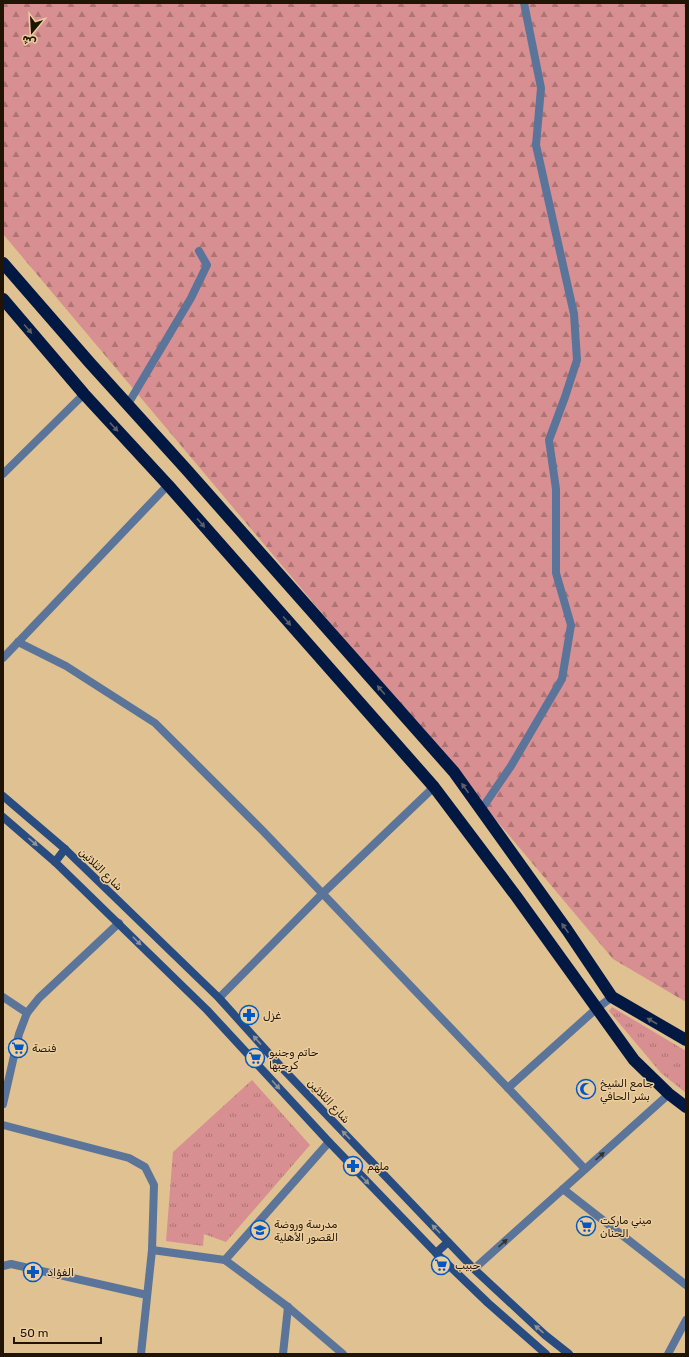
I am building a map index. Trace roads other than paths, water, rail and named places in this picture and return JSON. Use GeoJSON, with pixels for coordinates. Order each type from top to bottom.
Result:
{"type":"FeatureCollection","features":[{"type":"Feature","properties":{"kind":"highway"},"geometry":{"type":"LineString","coordinates":[[3,262],[454,772],[567,930],[612,997],[686,1040]]}},
{"type":"Feature","properties":{"kind":"highway"},"geometry":{"type":"LineString","coordinates":[[3,299],[84,394],[168,485],[434,787],[516,896],[634,1060],[669,1094],[686,1107]]}},
{"type":"Feature","properties":{"kind":"main road","name":"شارع الثلاثين"},"geometry":{"type":"LineString","coordinates":[[3,796],[64,849],[219,998],[282,1068],[474,1269],[545,1335],[569,1354]]}},
{"type":"Feature","properties":{"kind":"main road"},"geometry":{"type":"LineString","coordinates":[[3,817],[55,862],[207,1010],[329,1142],[436,1253],[488,1303],[546,1354]]}},
{"type":"Feature","properties":{"kind":"main road"},"geometry":{"type":"LineString","coordinates":[[55,862],[64,849]]}},
{"type":"Feature","properties":{"kind":"main road"},"geometry":{"type":"LineString","coordinates":[[436,1253],[448,1242]]}},
{"type":"Feature","properties":{"kind":"street"},"geometry":{"type":"LineString","coordinates":[[481,810],[511,766],[562,679],[571,625],[556,573],[556,489],[549,440],[577,360],[574,314],[536,145],[541,88],[524,3]]}},
{"type":"Feature","properties":{"kind":"street"},"geometry":{"type":"LineString","coordinates":[[128,404],[191,298],[207,264],[198,251]]}},
{"type":"Feature","properties":{"kind":"street"},"geometry":{"type":"LineString","coordinates":[[3,474],[84,394]]}},
{"type":"Feature","properties":{"kind":"street"},"geometry":{"type":"LineString","coordinates":[[3,658],[168,485]]}},
{"type":"Feature","properties":{"kind":"street"},"geometry":{"type":"LineString","coordinates":[[18,642],[66,666],[155,723],[323,893],[585,1169]]}},
{"type":"Feature","properties":{"kind":"street"},"geometry":{"type":"LineString","coordinates":[[219,998],[323,893],[434,787]]}},
{"type":"Feature","properties":{"kind":"street"},"geometry":{"type":"LineString","coordinates":[[3,1104],[19,1034],[28,1013],[39,998],[119,923]]}},
{"type":"Feature","properties":{"kind":"street"},"geometry":{"type":"LineString","coordinates":[[3,997],[28,1013]]}},
{"type":"Feature","properties":{"kind":"street"},"geometry":{"type":"LineString","coordinates":[[508,1088],[596,1009],[612,997]]}},
{"type":"Feature","properties":{"kind":"street"},"geometry":{"type":"LineString","coordinates":[[474,1269],[669,1094]]}},
{"type":"Feature","properties":{"kind":"street"},"geometry":{"type":"LineString","coordinates":[[3,1125],[129,1158],[145,1167],[154,1185],[152,1250],[141,1354]]}},
{"type":"Feature","properties":{"kind":"street"},"geometry":{"type":"LineString","coordinates":[[225,1260],[329,1142]]}},
{"type":"Feature","properties":{"kind":"street"},"geometry":{"type":"LineString","coordinates":[[563,1189],[686,1285]]}},
{"type":"Feature","properties":{"kind":"street"},"geometry":{"type":"LineString","coordinates":[[152,1250],[225,1260],[288,1307],[343,1354]]}},
{"type":"Feature","properties":{"kind":"street"},"geometry":{"type":"LineString","coordinates":[[3,1266],[11,1264],[147,1296]]}},
{"type":"Feature","properties":{"kind":"street"},"geometry":{"type":"LineString","coordinates":[[284,1354],[288,1307]]}},
{"type":"Feature","properties":{"kind":"street"},"geometry":{"type":"LineString","coordinates":[[668,1354],[686,1320]]}},
{"type":"Feature","properties":{"kind":"place","name":"غزل"},"geometry":{"type":"Point","coordinates":[249,1015]}},
{"type":"Feature","properties":{"kind":"place","name":"فنصة"},"geometry":{"type":"Point","coordinates":[18,1048]}},
{"type":"Feature","properties":{"kind":"place","name":"حاتم وجنبو كرجبها"},"geometry":{"type":"Point","coordinates":[255,1058]}},
{"type":"Feature","properties":{"kind":"place","name":"جامع الشيخ بشر الحافي"},"geometry":{"type":"Point","coordinates":[586,1089]}},
{"type":"Feature","properties":{"kind":"place","name":"ملهم"},"geometry":{"type":"Point","coordinates":[353,1166]}},
{"type":"Feature","properties":{"kind":"place","name":"ميني ماركت الحنان"},"geometry":{"type":"Point","coordinates":[586,1226]}},
{"type":"Feature","properties":{"kind":"place","name":"مدرسة وروضة القصور الأهلية"},"geometry":{"type":"Point","coordinates":[260,1230]}},
{"type":"Feature","properties":{"kind":"place","name":"حبيب"},"geometry":{"type":"Point","coordinates":[441,1265]}},
{"type":"Feature","properties":{"kind":"place","name":"الفؤاد"},"geometry":{"type":"Point","coordinates":[33,1272]}}]}
